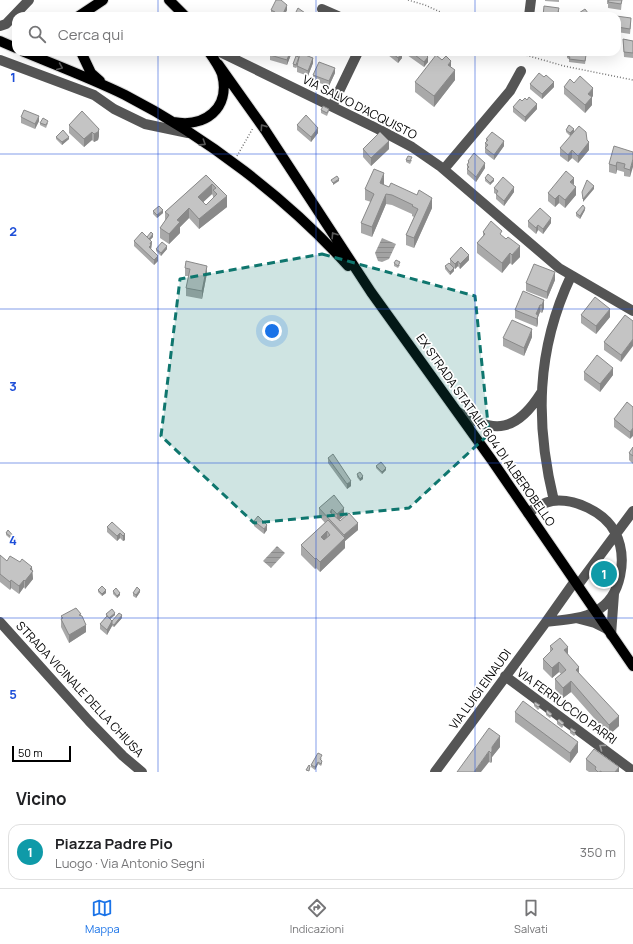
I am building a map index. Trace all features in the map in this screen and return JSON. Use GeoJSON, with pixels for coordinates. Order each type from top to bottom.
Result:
{"type":"FeatureCollection","features":[{"type":"Feature","properties":{"kind":"main road"},"geometry":{"type":"LineString","coordinates":[[169,0],[181,12]]}},
{"type":"Feature","properties":{"kind":"main road"},"geometry":{"type":"LineString","coordinates":[[85,12],[100,2]]}},
{"type":"Feature","properties":{"kind":"main road"},"geometry":{"type":"LineString","coordinates":[[91,12],[100,2]]}},
{"type":"Feature","properties":{"kind":"main road"},"geometry":{"type":"LineString","coordinates":[[0,40],[12,42]]}},
{"type":"Feature","properties":{"kind":"main road"},"geometry":{"type":"LineString","coordinates":[[0,40],[12,46]]}},
{"type":"Feature","properties":{"kind":"main road","name":"EX STRADA STATALE 604 DI ALBEROBELLO"},"geometry":{"type":"LineString","coordinates":[[33,56],[104,86],[170,122],[232,163],[303,222],[340,257],[371,292]]}},
{"type":"Feature","properties":{"kind":"main road"},"geometry":{"type":"LineString","coordinates":[[83,56],[90,73],[104,86]]}},
{"type":"Feature","properties":{"kind":"main road","name":"EX STRADA STATALE 604 DI ALBEROBELLO"},"geometry":{"type":"LineString","coordinates":[[213,56],[259,122],[371,292],[458,412],[609,632],[631,660]]}},
{"type":"Feature","properties":{"kind":"main road"},"geometry":{"type":"LineString","coordinates":[[170,122],[190,123],[203,121],[215,112],[220,103],[223,92],[223,82],[218,64]]}},
{"type":"Feature","properties":{"kind":"street"},"geometry":{"type":"LineString","coordinates":[[18,12],[29,0]]}},
{"type":"Feature","properties":{"kind":"street"},"geometry":{"type":"LineString","coordinates":[[174,0],[182,12]]}},
{"type":"Feature","properties":{"kind":"street"},"geometry":{"type":"LineString","coordinates":[[530,12],[531,0]]}},
{"type":"Feature","properties":{"kind":"street"},"geometry":{"type":"LineString","coordinates":[[322,9],[329,12]]}},
{"type":"Feature","properties":{"kind":"street"},"geometry":{"type":"LineString","coordinates":[[0,26],[6,24],[12,18]]}},
{"type":"Feature","properties":{"kind":"street","name":"VIA SALVO D'ACQUISTO"},"geometry":{"type":"LineString","coordinates":[[228,56],[332,106],[412,147],[444,169],[520,237],[571,276],[633,311]]}},
{"type":"Feature","properties":{"kind":"street"},"geometry":{"type":"LineString","coordinates":[[332,106],[356,56]]}},
{"type":"Feature","properties":{"kind":"street"},"geometry":{"type":"LineString","coordinates":[[0,60],[94,95],[114,109],[145,124],[188,133]]}},
{"type":"Feature","properties":{"kind":"street"},"geometry":{"type":"LineString","coordinates":[[444,169],[510,91],[522,71]]}},
{"type":"Feature","properties":{"kind":"street"},"geometry":{"type":"LineString","coordinates":[[554,501],[543,442],[541,393],[547,346],[561,300],[571,276]]}},
{"type":"Feature","properties":{"kind":"street"},"geometry":{"type":"LineString","coordinates":[[458,412],[484,426],[506,426],[526,414],[541,393]]}},
{"type":"Feature","properties":{"kind":"street"},"geometry":{"type":"LineString","coordinates":[[528,513],[542,504],[554,501],[584,506],[602,518],[616,534],[619,545],[621,571],[619,581],[611,599],[596,611],[574,618],[546,622]]}},
{"type":"Feature","properties":{"kind":"street","name":"VIA LUIGI EINAUDI"},"geometry":{"type":"LineString","coordinates":[[436,772],[505,676],[633,510]]}},
{"type":"Feature","properties":{"kind":"street"},"geometry":{"type":"LineString","coordinates":[[574,618],[595,623],[609,632],[614,594]]}},
{"type":"Feature","properties":{"kind":"street","name":"STRADA VICINALE DELLA CHIUSA"},"geometry":{"type":"LineString","coordinates":[[0,622],[123,756],[142,772]]}},
{"type":"Feature","properties":{"kind":"street","name":"VIA FERRUCCIO PARRI"},"geometry":{"type":"LineString","coordinates":[[505,676],[633,770]]}},
{"type":"Feature","properties":{"kind":"path"},"geometry":{"type":"LineString","coordinates":[[408,0],[425,5],[440,12]]}},
{"type":"Feature","properties":{"kind":"path"},"geometry":{"type":"LineString","coordinates":[[529,56],[564,66],[633,80]]}},
{"type":"Feature","properties":{"kind":"path"},"geometry":{"type":"LineString","coordinates":[[232,163],[254,127],[259,122]]}},
{"type":"Feature","properties":{"kind":"highlighted area"},"geometry":{"type":"Polygon","coordinates":[[[322,254],[475,296],[489,434],[409,508],[254,523],[161,436],[180,279],[322,254]]]}},
{"type":"Feature","properties":{"kind":"shaded area"},"geometry":{"type":"Polygon","coordinates":[[[382,238],[396,244],[389,259],[382,262],[378,261],[375,253],[382,238]]]}},
{"type":"Feature","properties":{"kind":"shaded area"},"geometry":{"type":"Polygon","coordinates":[[[277,546],[285,553],[271,568],[263,561],[277,546]]]}},
{"type":"Feature","properties":{"kind":"building"},"geometry":{"type":"Polygon","coordinates":[[[276,0],[281,0],[287,5],[284,12],[275,12],[271,10],[276,0]]]}},
{"type":"Feature","properties":{"kind":"building"},"geometry":{"type":"Polygon","coordinates":[[[609,0],[622,0],[621,4],[608,2],[609,0]]]}},
{"type":"Feature","properties":{"kind":"building"},"geometry":{"type":"Polygon","coordinates":[[[544,6],[559,8],[558,12],[543,12],[544,6]]]}},
{"type":"Feature","properties":{"kind":"building"},"geometry":{"type":"Polygon","coordinates":[[[298,8],[304,12],[296,12],[298,8]]]}},
{"type":"Feature","properties":{"kind":"building"},"geometry":{"type":"Polygon","coordinates":[[[585,9],[587,12],[580,12],[585,9]]]}},
{"type":"Feature","properties":{"kind":"building"},"geometry":{"type":"Polygon","coordinates":[[[621,17],[631,18],[630,29],[621,28],[621,17]]]}},
{"type":"Feature","properties":{"kind":"building"},"geometry":{"type":"Polygon","coordinates":[[[623,39],[633,41],[633,53],[624,52],[623,39]]]}},
{"type":"Feature","properties":{"kind":"building"},"geometry":{"type":"Polygon","coordinates":[[[273,56],[288,56],[287,60],[273,56]]]}},
{"type":"Feature","properties":{"kind":"building"},"geometry":{"type":"Polygon","coordinates":[[[296,56],[299,57],[296,65],[293,64],[296,56]]]}},
{"type":"Feature","properties":{"kind":"building"},"geometry":{"type":"Polygon","coordinates":[[[299,56],[308,56],[313,58],[308,71],[297,66],[299,56]]]}},
{"type":"Feature","properties":{"kind":"building"},"geometry":{"type":"Polygon","coordinates":[[[416,56],[427,56],[428,57],[424,62],[416,56]]]}},
{"type":"Feature","properties":{"kind":"building"},"geometry":{"type":"Polygon","coordinates":[[[435,56],[442,60],[446,56],[451,61],[448,65],[455,70],[434,96],[415,82],[435,56]]]}},
{"type":"Feature","properties":{"kind":"building"},"geometry":{"type":"Polygon","coordinates":[[[567,56],[586,56],[585,61],[569,59],[570,57],[567,56]]]}},
{"type":"Feature","properties":{"kind":"building"},"geometry":{"type":"Polygon","coordinates":[[[319,62],[335,68],[329,81],[313,75],[319,62]]]}},
{"type":"Feature","properties":{"kind":"building"},"geometry":{"type":"Polygon","coordinates":[[[539,73],[544,77],[546,75],[554,82],[542,94],[530,84],[539,73]]]}},
{"type":"Feature","properties":{"kind":"building"},"geometry":{"type":"Polygon","coordinates":[[[580,76],[593,88],[588,94],[592,97],[585,105],[564,87],[570,79],[574,83],[580,76]]]}},
{"type":"Feature","properties":{"kind":"building"},"geometry":{"type":"Polygon","coordinates":[[[529,97],[537,104],[525,117],[513,107],[520,99],[522,101],[525,98],[527,100],[529,97]]]}},
{"type":"Feature","properties":{"kind":"building"},"geometry":{"type":"Polygon","coordinates":[[[323,106],[329,109],[327,113],[321,110],[323,106]]]}},
{"type":"Feature","properties":{"kind":"building"},"geometry":{"type":"Polygon","coordinates":[[[24,110],[39,116],[35,124],[21,117],[24,110]]]}},
{"type":"Feature","properties":{"kind":"building"},"geometry":{"type":"Polygon","coordinates":[[[82,111],[99,129],[98,132],[94,134],[92,132],[84,139],[69,125],[82,111]]]}},
{"type":"Feature","properties":{"kind":"building"},"geometry":{"type":"Polygon","coordinates":[[[306,115],[318,128],[311,137],[297,125],[306,115]]]}},
{"type":"Feature","properties":{"kind":"building"},"geometry":{"type":"Polygon","coordinates":[[[43,118],[48,121],[46,125],[40,123],[43,118]]]}},
{"type":"Feature","properties":{"kind":"building"},"geometry":{"type":"Polygon","coordinates":[[[569,125],[574,129],[570,133],[566,130],[569,125]]]}},
{"type":"Feature","properties":{"kind":"building"},"geometry":{"type":"Polygon","coordinates":[[[579,126],[586,132],[587,140],[589,142],[578,156],[572,150],[568,155],[560,148],[579,126]]]}},
{"type":"Feature","properties":{"kind":"building"},"geometry":{"type":"Polygon","coordinates":[[[63,130],[69,137],[62,142],[56,137],[63,130]]]}},
{"type":"Feature","properties":{"kind":"building"},"geometry":{"type":"Polygon","coordinates":[[[380,132],[389,141],[371,158],[363,149],[380,132]]]}},
{"type":"Feature","properties":{"kind":"building"},"geometry":{"type":"Polygon","coordinates":[[[492,132],[504,141],[494,155],[485,148],[488,145],[485,143],[488,140],[486,139],[492,132]]]}},
{"type":"Feature","properties":{"kind":"building"},"geometry":{"type":"Polygon","coordinates":[[[614,146],[633,152],[630,170],[624,168],[625,164],[617,162],[616,166],[609,164],[614,146]]]}},
{"type":"Feature","properties":{"kind":"building"},"geometry":{"type":"Polygon","coordinates":[[[474,153],[485,163],[476,177],[467,169],[469,167],[467,165],[469,162],[468,161],[474,153]]]}},
{"type":"Feature","properties":{"kind":"building"},"geometry":{"type":"Polygon","coordinates":[[[408,156],[412,157],[410,161],[406,160],[408,156]]]}},
{"type":"Feature","properties":{"kind":"building"},"geometry":{"type":"Polygon","coordinates":[[[374,169],[384,173],[380,183],[389,187],[391,183],[417,195],[419,190],[432,198],[414,238],[406,235],[418,209],[392,195],[386,194],[372,227],[361,223],[374,194],[365,189],[374,169]]]}},
{"type":"Feature","properties":{"kind":"building"},"geometry":{"type":"Polygon","coordinates":[[[566,171],[574,178],[570,182],[576,187],[565,200],[559,195],[555,199],[548,193],[566,171]]]}},
{"type":"Feature","properties":{"kind":"building"},"geometry":{"type":"Polygon","coordinates":[[[488,174],[494,179],[490,183],[485,178],[488,174]]]}},
{"type":"Feature","properties":{"kind":"building"},"geometry":{"type":"Polygon","coordinates":[[[206,175],[227,196],[199,219],[189,208],[177,220],[180,222],[169,234],[160,228],[169,215],[165,212],[206,175]],[[212,184],[198,197],[206,205],[217,194],[213,190],[216,188],[212,184]]]}},
{"type":"Feature","properties":{"kind":"building"},"geometry":{"type":"Polygon","coordinates":[[[337,176],[339,179],[333,183],[331,180],[337,176]]]}},
{"type":"Feature","properties":{"kind":"building"},"geometry":{"type":"Polygon","coordinates":[[[503,177],[514,187],[504,201],[496,194],[498,191],[494,188],[503,177]]]}},
{"type":"Feature","properties":{"kind":"building"},"geometry":{"type":"Polygon","coordinates":[[[587,180],[594,186],[583,199],[582,192],[587,180]]]}},
{"type":"Feature","properties":{"kind":"building"},"geometry":{"type":"Polygon","coordinates":[[[583,205],[585,208],[580,216],[576,213],[583,205]]]}},
{"type":"Feature","properties":{"kind":"building"},"geometry":{"type":"Polygon","coordinates":[[[159,206],[163,210],[157,215],[153,211],[159,206]]]}},
{"type":"Feature","properties":{"kind":"building"},"geometry":{"type":"Polygon","coordinates":[[[540,208],[551,218],[543,229],[538,225],[536,228],[528,221],[540,208]]]}},
{"type":"Feature","properties":{"kind":"building"},"geometry":{"type":"Polygon","coordinates":[[[491,221],[502,231],[500,234],[506,239],[508,237],[520,246],[512,255],[510,253],[502,263],[477,243],[485,234],[483,232],[491,221]]]}},
{"type":"Feature","properties":{"kind":"building"},"geometry":{"type":"Polygon","coordinates":[[[142,232],[152,242],[150,243],[151,245],[149,247],[158,256],[154,260],[134,241],[142,232]]]}},
{"type":"Feature","properties":{"kind":"building"},"geometry":{"type":"Polygon","coordinates":[[[151,232],[153,234],[149,239],[147,237],[151,232]]]}},
{"type":"Feature","properties":{"kind":"building"},"geometry":{"type":"Polygon","coordinates":[[[162,242],[167,246],[161,253],[156,249],[162,242]]]}},
{"type":"Feature","properties":{"kind":"building"},"geometry":{"type":"Polygon","coordinates":[[[461,247],[469,255],[460,264],[458,261],[455,264],[450,259],[461,247]]]}},
{"type":"Feature","properties":{"kind":"building"},"geometry":{"type":"Polygon","coordinates":[[[396,260],[400,262],[398,266],[394,263],[396,260]]]}},
{"type":"Feature","properties":{"kind":"building"},"geometry":{"type":"Polygon","coordinates":[[[186,261],[207,266],[202,291],[186,288],[190,269],[185,268],[186,261]]]}},
{"type":"Feature","properties":{"kind":"building"},"geometry":{"type":"Polygon","coordinates":[[[449,263],[454,268],[450,272],[445,266],[449,263]]]}},
{"type":"Feature","properties":{"kind":"building"},"geometry":{"type":"Polygon","coordinates":[[[534,264],[555,272],[547,292],[526,283],[534,264]]]}},
{"type":"Feature","properties":{"kind":"building"},"geometry":{"type":"Polygon","coordinates":[[[523,291],[544,300],[536,314],[538,315],[537,319],[515,310],[523,291]]]}},
{"type":"Feature","properties":{"kind":"building"},"geometry":{"type":"Polygon","coordinates":[[[595,297],[610,309],[596,326],[581,315],[595,297]]]}},
{"type":"Feature","properties":{"kind":"building"},"geometry":{"type":"Polygon","coordinates":[[[625,315],[633,321],[633,339],[621,355],[604,342],[625,315]]]}},
{"type":"Feature","properties":{"kind":"building"},"geometry":{"type":"Polygon","coordinates":[[[512,320],[532,329],[524,348],[503,338],[512,320]]]}},
{"type":"Feature","properties":{"kind":"building"},"geometry":{"type":"Polygon","coordinates":[[[597,355],[613,368],[600,384],[584,372],[597,355]]]}},
{"type":"Feature","properties":{"kind":"building"},"geometry":{"type":"Polygon","coordinates":[[[627,402],[633,407],[633,428],[630,432],[614,419],[627,402]]]}},
{"type":"Feature","properties":{"kind":"building"},"geometry":{"type":"Polygon","coordinates":[[[633,447],[633,456],[629,453],[633,447]]]}},
{"type":"Feature","properties":{"kind":"building"},"geometry":{"type":"Polygon","coordinates":[[[333,454],[351,481],[347,484],[328,458],[333,454]]]}},
{"type":"Feature","properties":{"kind":"building"},"geometry":{"type":"Polygon","coordinates":[[[381,462],[386,468],[382,472],[376,466],[381,462]]]}},
{"type":"Feature","properties":{"kind":"building"},"geometry":{"type":"Polygon","coordinates":[[[360,472],[363,476],[360,479],[357,474],[360,472]]]}},
{"type":"Feature","properties":{"kind":"building"},"geometry":{"type":"Polygon","coordinates":[[[334,495],[344,508],[337,514],[332,509],[330,512],[340,521],[349,513],[358,523],[344,535],[319,508],[334,495]]]}},
{"type":"Feature","properties":{"kind":"building"},"geometry":{"type":"Polygon","coordinates":[[[258,516],[267,525],[264,529],[254,521],[258,516]]]}},
{"type":"Feature","properties":{"kind":"building"},"geometry":{"type":"Polygon","coordinates":[[[328,520],[345,538],[320,562],[301,545],[328,520]],[[327,531],[321,537],[324,540],[330,535],[327,531]]]}},
{"type":"Feature","properties":{"kind":"building"},"geometry":{"type":"Polygon","coordinates":[[[112,522],[125,534],[123,536],[120,533],[117,536],[107,527],[112,522]]]}},
{"type":"Feature","properties":{"kind":"building"},"geometry":{"type":"Polygon","coordinates":[[[8,530],[17,540],[16,541],[6,533],[8,530]]]}},
{"type":"Feature","properties":{"kind":"building"},"geometry":{"type":"Polygon","coordinates":[[[0,555],[7,561],[10,556],[20,562],[22,559],[32,567],[30,569],[33,571],[19,586],[11,580],[10,582],[0,574],[0,555]]]}},
{"type":"Feature","properties":{"kind":"building"},"geometry":{"type":"Polygon","coordinates":[[[102,586],[106,590],[102,594],[98,590],[102,586]]]}},
{"type":"Feature","properties":{"kind":"building"},"geometry":{"type":"Polygon","coordinates":[[[137,587],[140,590],[136,595],[133,593],[137,587]]]}},
{"type":"Feature","properties":{"kind":"building"},"geometry":{"type":"Polygon","coordinates":[[[116,588],[120,593],[117,596],[113,591],[116,588]]]}},
{"type":"Feature","properties":{"kind":"building"},"geometry":{"type":"Polygon","coordinates":[[[76,608],[81,614],[79,615],[82,616],[86,625],[69,635],[61,616],[76,608]]]}},
{"type":"Feature","properties":{"kind":"building"},"geometry":{"type":"Polygon","coordinates":[[[112,609],[115,613],[109,618],[106,614],[112,609]]]}},
{"type":"Feature","properties":{"kind":"building"},"geometry":{"type":"Polygon","coordinates":[[[119,613],[122,615],[114,625],[112,624],[112,621],[119,613]]]}},
{"type":"Feature","properties":{"kind":"building"},"geometry":{"type":"Polygon","coordinates":[[[107,616],[112,621],[107,630],[100,624],[107,616]]]}},
{"type":"Feature","properties":{"kind":"building"},"geometry":{"type":"Polygon","coordinates":[[[560,638],[568,647],[564,650],[579,667],[576,670],[619,716],[609,725],[571,681],[563,688],[555,679],[566,670],[559,662],[552,668],[543,659],[553,649],[550,646],[560,638]]]}},
{"type":"Feature","properties":{"kind":"building"},"geometry":{"type":"Polygon","coordinates":[[[523,701],[578,742],[570,753],[515,712],[523,701]]]}},
{"type":"Feature","properties":{"kind":"building"},"geometry":{"type":"Polygon","coordinates":[[[535,702],[540,705],[538,707],[534,704],[535,702]]]}},
{"type":"Feature","properties":{"kind":"building"},"geometry":{"type":"Polygon","coordinates":[[[547,710],[552,714],[550,716],[546,713],[547,710]]]}},
{"type":"Feature","properties":{"kind":"building"},"geometry":{"type":"Polygon","coordinates":[[[559,719],[564,723],[562,725],[557,721],[559,719]]]}},
{"type":"Feature","properties":{"kind":"building"},"geometry":{"type":"Polygon","coordinates":[[[489,728],[500,736],[492,747],[491,753],[489,751],[474,772],[457,772],[489,728]]]}},
{"type":"Feature","properties":{"kind":"building"},"geometry":{"type":"Polygon","coordinates":[[[571,728],[576,731],[574,733],[570,730],[571,728]]]}},
{"type":"Feature","properties":{"kind":"building"},"geometry":{"type":"Polygon","coordinates":[[[594,749],[619,767],[615,772],[598,772],[595,769],[596,767],[586,759],[594,749]]]}},
{"type":"Feature","properties":{"kind":"building"},"geometry":{"type":"Polygon","coordinates":[[[318,753],[322,755],[320,759],[322,761],[321,764],[318,762],[315,767],[311,765],[318,753]]]}},
{"type":"Feature","properties":{"kind":"building"},"geometry":{"type":"Polygon","coordinates":[[[309,765],[310,766],[309,771],[306,770],[309,765]]]}},
{"type":"Feature","properties":{"kind":"place","name":"Piazza Padre Pio"},"geometry":{"type":"Point","coordinates":[604,574]}}]}
